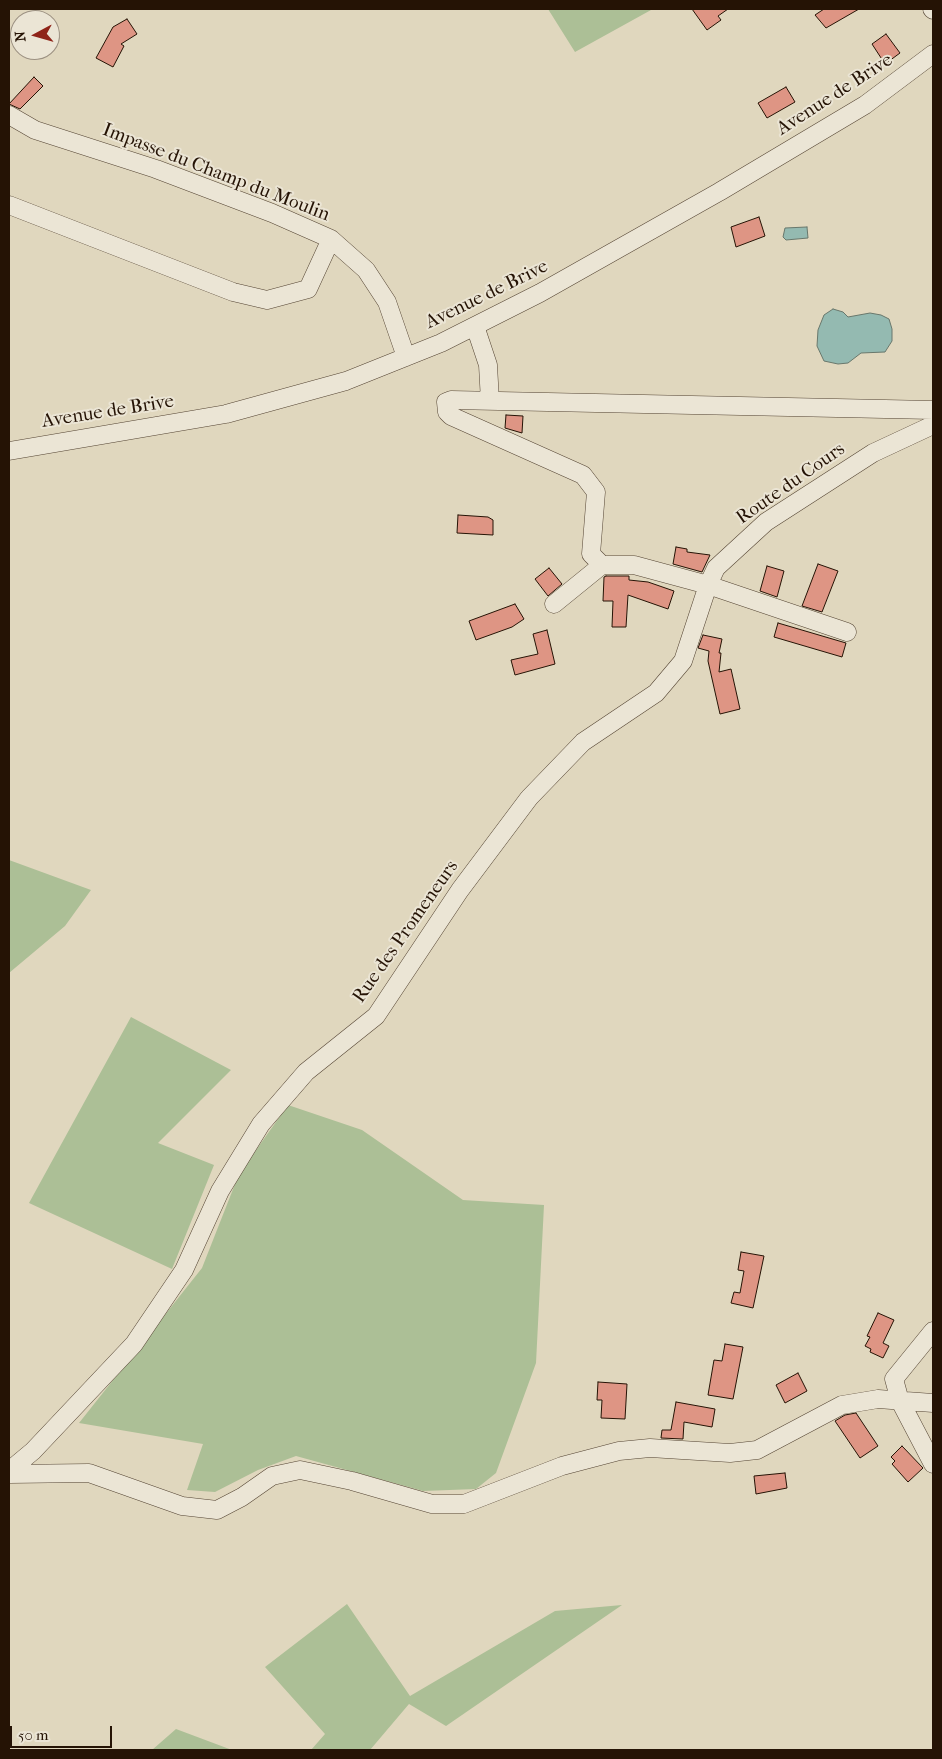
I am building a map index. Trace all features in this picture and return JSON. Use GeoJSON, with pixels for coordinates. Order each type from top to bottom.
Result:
{"type":"FeatureCollection","features":[{"type":"Feature","properties":{"kind":"street","name":"Avenue de Brive"},"geometry":{"type":"LineString","coordinates":[[9,451],[226,414],[346,380],[442,343],[617,252],[820,133],[865,105],[933,54]]}},
{"type":"Feature","properties":{"kind":"street","name":"Impasse du Champ du Moulin"},"geometry":{"type":"LineString","coordinates":[[9,115],[35,130],[156,169],[272,213],[331,239],[366,270],[387,302],[406,357]]}},
{"type":"Feature","properties":{"kind":"street"},"geometry":{"type":"LineString","coordinates":[[9,205],[233,292],[267,300],[308,289],[331,239]]}},
{"type":"Feature","properties":{"kind":"street"},"geometry":{"type":"LineString","coordinates":[[475,326],[488,365],[490,400]]}},
{"type":"Feature","properties":{"kind":"street"},"geometry":{"type":"LineString","coordinates":[[602,565],[591,554],[596,492],[583,475],[451,416],[445,406],[451,400],[933,410]]}},
{"type":"Feature","properties":{"kind":"street","name":"Route du Cours"},"geometry":{"type":"LineString","coordinates":[[708,585],[716,568],[766,522],[873,453],[933,424]]}},
{"type":"Feature","properties":{"kind":"street"},"geometry":{"type":"LineString","coordinates":[[554,604],[602,565],[634,565],[708,585],[847,632]]}},
{"type":"Feature","properties":{"kind":"street","name":"Rue des Promeneurs"},"geometry":{"type":"LineString","coordinates":[[9,1473],[33,1451],[134,1344],[184,1270],[220,1191],[260,1124],[306,1072],[376,1016],[460,890],[529,798],[583,742],[656,693],[683,661],[708,585]]}},
{"type":"Feature","properties":{"kind":"street"},"geometry":{"type":"LineString","coordinates":[[933,1331],[894,1379],[900,1401],[933,1464]]}},
{"type":"Feature","properties":{"kind":"street"},"geometry":{"type":"LineString","coordinates":[[9,1473],[89,1473],[182,1506],[217,1510],[242,1497],[272,1476],[300,1470],[352,1481],[432,1504],[464,1504],[562,1466],[619,1451],[650,1448],[730,1453],[757,1450],[842,1404],[878,1399],[933,1403]]}},
{"type":"Feature","properties":{"kind":"green space"},"geometry":{"type":"Polygon","coordinates":[[[548,9],[651,9],[651,10],[575,52],[548,9]]]}},
{"type":"Feature","properties":{"kind":"green space"},"geometry":{"type":"Polygon","coordinates":[[[9,860],[91,890],[65,926],[9,973],[9,860]]]}},
{"type":"Feature","properties":{"kind":"green space"},"geometry":{"type":"Polygon","coordinates":[[[131,1017],[231,1070],[158,1143],[214,1165],[172,1269],[29,1203],[131,1017]]]}},
{"type":"Feature","properties":{"kind":"green space"},"geometry":{"type":"Polygon","coordinates":[[[288,1105],[362,1130],[463,1200],[544,1205],[536,1363],[496,1473],[476,1489],[423,1491],[296,1456],[258,1470],[215,1492],[187,1490],[203,1444],[79,1423],[202,1268],[239,1174],[288,1105]]]}},
{"type":"Feature","properties":{"kind":"green space"},"geometry":{"type":"Polygon","coordinates":[[[347,1604],[410,1696],[555,1611],[622,1605],[446,1726],[409,1704],[370,1750],[311,1750],[325,1734],[265,1667],[347,1604]]]}},
{"type":"Feature","properties":{"kind":"green space"},"geometry":{"type":"Polygon","coordinates":[[[176,1729],[232,1750],[152,1750],[176,1729]]]}},
{"type":"Feature","properties":{"kind":"water"},"geometry":{"type":"Polygon","coordinates":[[[807,227],[808,238],[786,240],[783,237],[785,228],[807,227]]]}},
{"type":"Feature","properties":{"kind":"water"},"geometry":{"type":"Polygon","coordinates":[[[833,309],[843,312],[848,317],[870,313],[889,319],[892,329],[892,341],[885,352],[861,353],[848,363],[838,364],[824,361],[817,346],[818,330],[824,315],[833,309]]]}},
{"type":"Feature","properties":{"kind":"building"},"geometry":{"type":"Polygon","coordinates":[[[692,9],[728,9],[718,16],[721,20],[707,30],[692,9]]]}},
{"type":"Feature","properties":{"kind":"building"},"geometry":{"type":"Polygon","coordinates":[[[824,9],[859,9],[826,28],[815,15],[824,9]]]}},
{"type":"Feature","properties":{"kind":"building"},"geometry":{"type":"Polygon","coordinates":[[[127,19],[137,34],[121,44],[124,46],[113,67],[96,58],[113,27],[127,19]]]}},
{"type":"Feature","properties":{"kind":"building"},"geometry":{"type":"Polygon","coordinates":[[[886,34],[900,53],[885,64],[872,44],[886,34]]]}},
{"type":"Feature","properties":{"kind":"building"},"geometry":{"type":"Polygon","coordinates":[[[34,77],[43,86],[20,109],[9,104],[34,77]]]}},
{"type":"Feature","properties":{"kind":"building"},"geometry":{"type":"Polygon","coordinates":[[[786,87],[795,102],[767,118],[758,103],[786,87]]]}},
{"type":"Feature","properties":{"kind":"building"},"geometry":{"type":"Polygon","coordinates":[[[759,217],[765,236],[736,247],[731,227],[759,217]]]}},
{"type":"Feature","properties":{"kind":"building"},"geometry":{"type":"Polygon","coordinates":[[[506,415],[523,416],[522,433],[505,428],[506,415]]]}},
{"type":"Feature","properties":{"kind":"building"},"geometry":{"type":"Polygon","coordinates":[[[458,515],[488,517],[493,520],[493,535],[457,533],[458,515]]]}},
{"type":"Feature","properties":{"kind":"building"},"geometry":{"type":"Polygon","coordinates":[[[676,547],[687,549],[687,552],[710,555],[702,572],[673,564],[676,547]]]}},
{"type":"Feature","properties":{"kind":"building"},"geometry":{"type":"Polygon","coordinates":[[[818,564],[838,571],[822,612],[802,606],[818,564]]]}},
{"type":"Feature","properties":{"kind":"building"},"geometry":{"type":"Polygon","coordinates":[[[767,566],[784,571],[777,597],[760,591],[767,566]]]}},
{"type":"Feature","properties":{"kind":"building"},"geometry":{"type":"Polygon","coordinates":[[[549,568],[562,584],[548,596],[535,579],[549,568]]]}},
{"type":"Feature","properties":{"kind":"building"},"geometry":{"type":"Polygon","coordinates":[[[629,576],[629,580],[648,582],[674,591],[668,609],[628,595],[626,627],[612,627],[613,601],[603,601],[604,577],[629,576]]]}},
{"type":"Feature","properties":{"kind":"building"},"geometry":{"type":"Polygon","coordinates":[[[515,604],[524,619],[512,627],[476,640],[469,621],[515,604]]]}},
{"type":"Feature","properties":{"kind":"building"},"geometry":{"type":"Polygon","coordinates":[[[778,623],[846,643],[842,657],[774,637],[778,623]]]}},
{"type":"Feature","properties":{"kind":"building"},"geometry":{"type":"Polygon","coordinates":[[[547,630],[555,664],[515,675],[511,660],[538,654],[533,634],[547,630]]]}},
{"type":"Feature","properties":{"kind":"building"},"geometry":{"type":"Polygon","coordinates":[[[703,635],[722,639],[719,653],[721,653],[719,672],[731,669],[740,709],[720,714],[708,661],[709,651],[698,648],[703,635]]]}},
{"type":"Feature","properties":{"kind":"building"},"geometry":{"type":"Polygon","coordinates":[[[741,1252],[764,1256],[753,1308],[731,1303],[734,1292],[740,1293],[744,1271],[738,1270],[741,1252]]]}},
{"type":"Feature","properties":{"kind":"building"},"geometry":{"type":"Polygon","coordinates":[[[878,1313],[894,1320],[883,1343],[889,1346],[883,1358],[870,1352],[871,1349],[865,1346],[870,1337],[867,1336],[878,1313]]]}},
{"type":"Feature","properties":{"kind":"building"},"geometry":{"type":"Polygon","coordinates":[[[725,1344],[743,1347],[733,1399],[708,1395],[714,1360],[722,1361],[725,1344]]]}},
{"type":"Feature","properties":{"kind":"building"},"geometry":{"type":"Polygon","coordinates":[[[798,1373],[807,1391],[785,1403],[776,1385],[798,1373]]]}},
{"type":"Feature","properties":{"kind":"building"},"geometry":{"type":"Polygon","coordinates":[[[598,1382],[627,1384],[625,1419],[601,1418],[602,1400],[597,1400],[598,1382]]]}},
{"type":"Feature","properties":{"kind":"building"},"geometry":{"type":"Polygon","coordinates":[[[676,1402],[715,1409],[712,1427],[684,1422],[683,1439],[661,1438],[662,1430],[671,1430],[676,1402]]]}},
{"type":"Feature","properties":{"kind":"building"},"geometry":{"type":"Polygon","coordinates":[[[856,1413],[878,1446],[860,1458],[835,1421],[845,1415],[856,1413]]]}},
{"type":"Feature","properties":{"kind":"building"},"geometry":{"type":"Polygon","coordinates":[[[902,1446],[923,1468],[908,1482],[892,1464],[895,1461],[891,1457],[902,1446]]]}},
{"type":"Feature","properties":{"kind":"building"},"geometry":{"type":"Polygon","coordinates":[[[785,1473],[787,1488],[756,1494],[754,1476],[785,1473]]]}}]}
